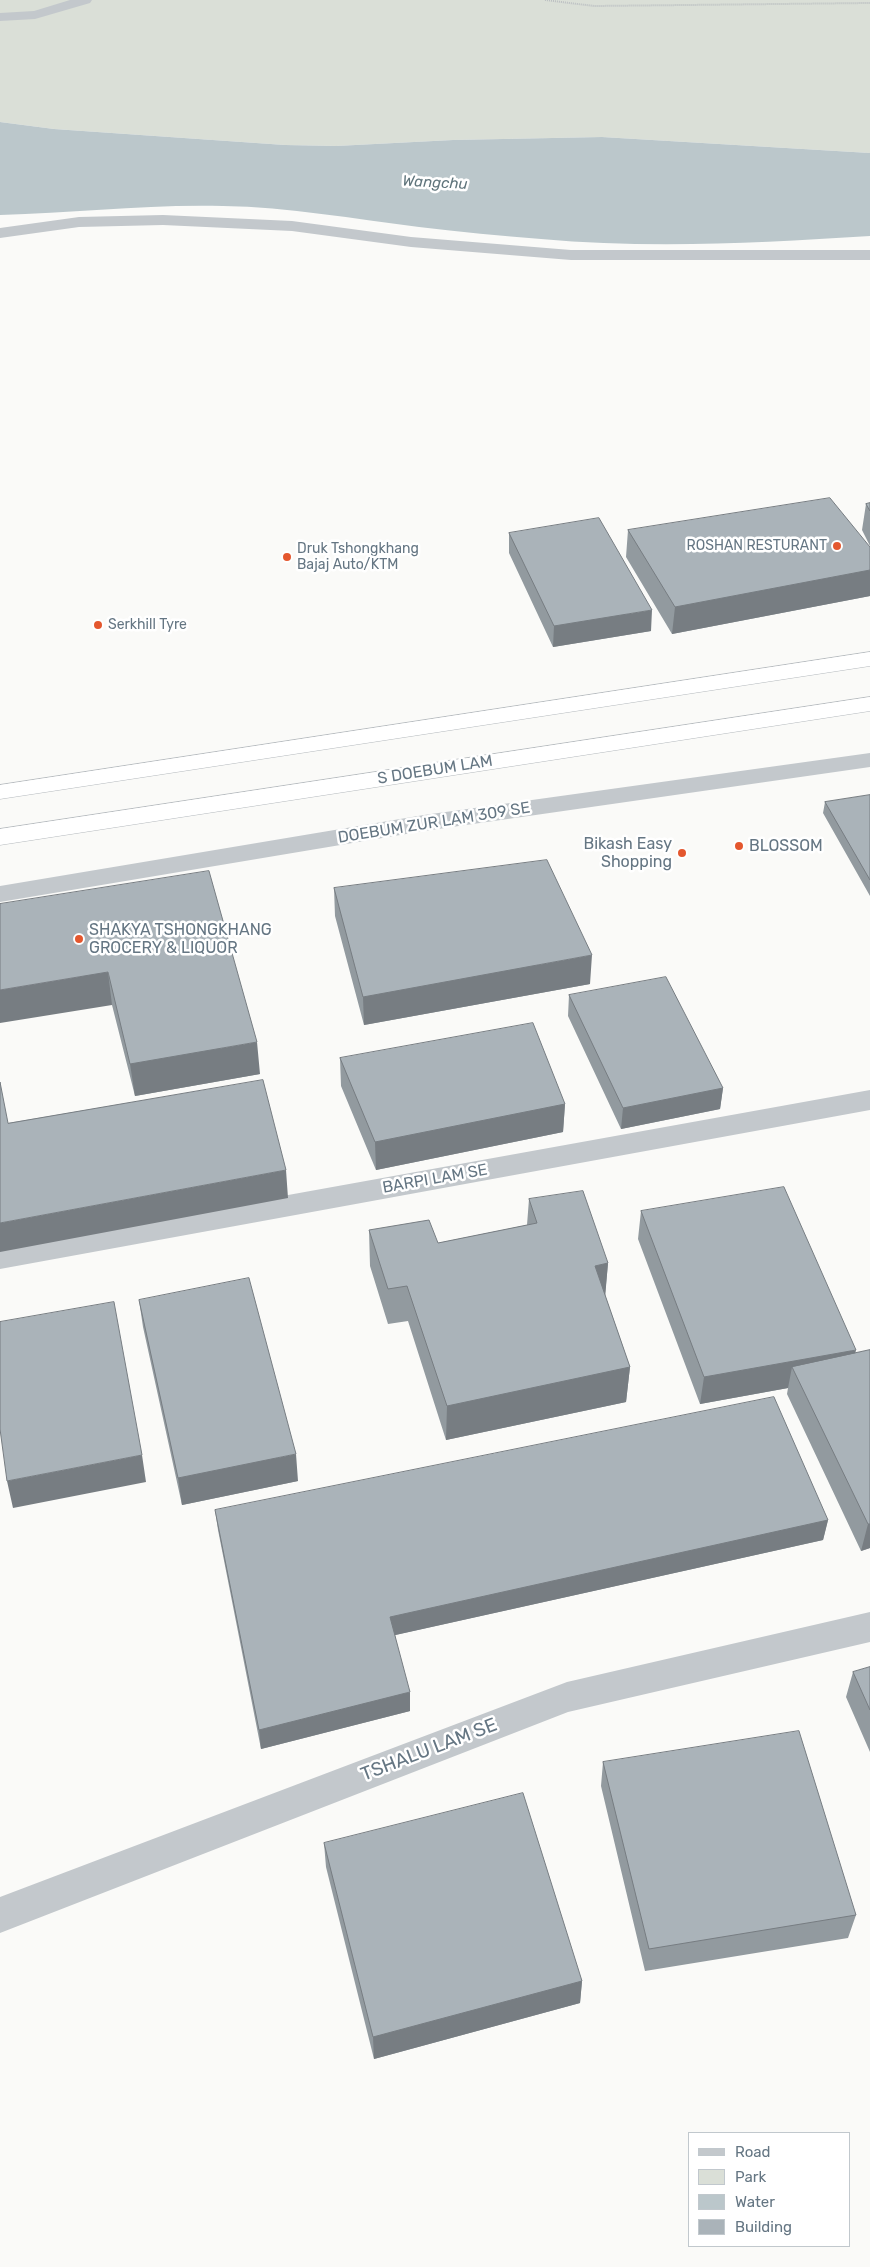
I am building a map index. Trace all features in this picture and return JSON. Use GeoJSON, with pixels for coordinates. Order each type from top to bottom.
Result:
{"type":"FeatureCollection","features":[{"type":"Feature","properties":{"kind":"highway"},"geometry":{"type":"LineString","coordinates":[[0,792],[870,659]]}},
{"type":"Feature","properties":{"kind":"highway","name":"S DOEBUM LAM"},"geometry":{"type":"LineString","coordinates":[[0,837],[870,704]]}},
{"type":"Feature","properties":{"kind":"street"},"geometry":{"type":"LineString","coordinates":[[0,17],[35,15],[85,0]]}},
{"type":"Feature","properties":{"kind":"street"},"geometry":{"type":"LineString","coordinates":[[0,233],[79,222],[163,220],[292,226],[411,242],[571,256],[870,255]]}},
{"type":"Feature","properties":{"kind":"street","name":"DOEBUM ZUR LAM 309 SE"},"geometry":{"type":"LineString","coordinates":[[0,894],[424,823],[870,760]]}},
{"type":"Feature","properties":{"kind":"street","name":"BARPI LAM SE"},"geometry":{"type":"LineString","coordinates":[[0,1258],[870,1100]]}},
{"type":"Feature","properties":{"kind":"street","name":"TSHALU LAM SE"},"geometry":{"type":"LineString","coordinates":[[0,1915],[567,1697],[870,1627]]}},
{"type":"Feature","properties":{"kind":"path"},"geometry":{"type":"LineString","coordinates":[[545,0],[594,6],[870,3]]}},
{"type":"Feature","properties":{"kind":"green space"},"geometry":{"type":"Polygon","coordinates":[[[0,0],[870,0],[870,153],[602,137],[453,140],[336,146],[285,145],[54,129],[0,122],[0,0]]]}},
{"type":"Feature","properties":{"kind":"water","name":"Wangchu"},"geometry":{"type":"Polygon","coordinates":[[[0,122],[54,129],[285,145],[336,146],[453,140],[602,137],[870,153],[870,236],[706,244],[623,244],[511,237],[297,211],[223,206],[167,206],[0,215],[0,122]]]}},
{"type":"Feature","properties":{"kind":"building"},"geometry":{"type":"Polygon","coordinates":[[[830,498],[870,547],[870,570],[675,607],[628,530],[830,498]]]}},
{"type":"Feature","properties":{"kind":"building"},"geometry":{"type":"Polygon","coordinates":[[[870,503],[870,511],[866,504],[870,503]]]}},
{"type":"Feature","properties":{"kind":"building"},"geometry":{"type":"Polygon","coordinates":[[[599,518],[652,610],[554,626],[509,533],[599,518]]]}},
{"type":"Feature","properties":{"kind":"building"},"geometry":{"type":"Polygon","coordinates":[[[870,795],[870,880],[825,802],[870,795]]]}},
{"type":"Feature","properties":{"kind":"building"},"geometry":{"type":"Polygon","coordinates":[[[547,860],[592,955],[363,997],[334,888],[547,860]]]}},
{"type":"Feature","properties":{"kind":"building"},"geometry":{"type":"Polygon","coordinates":[[[209,871],[257,1042],[130,1064],[108,972],[0,990],[0,904],[209,871]]]}},
{"type":"Feature","properties":{"kind":"building"},"geometry":{"type":"Polygon","coordinates":[[[666,977],[723,1088],[623,1108],[569,995],[666,977]]]}},
{"type":"Feature","properties":{"kind":"building"},"geometry":{"type":"Polygon","coordinates":[[[533,1023],[565,1104],[375,1142],[340,1058],[533,1023]]]}},
{"type":"Feature","properties":{"kind":"building"},"geometry":{"type":"Polygon","coordinates":[[[263,1080],[286,1170],[0,1223],[0,1082],[8,1123],[263,1080]]]}},
{"type":"Feature","properties":{"kind":"building"},"geometry":{"type":"Polygon","coordinates":[[[784,1187],[856,1350],[704,1377],[641,1211],[784,1187]]]}},
{"type":"Feature","properties":{"kind":"building"},"geometry":{"type":"Polygon","coordinates":[[[583,1191],[608,1263],[595,1266],[630,1367],[447,1406],[407,1286],[388,1289],[369,1230],[429,1220],[438,1243],[537,1223],[529,1199],[583,1191]]]}},
{"type":"Feature","properties":{"kind":"building"},"geometry":{"type":"Polygon","coordinates":[[[249,1278],[296,1454],[178,1478],[139,1300],[249,1278]]]}},
{"type":"Feature","properties":{"kind":"building"},"geometry":{"type":"Polygon","coordinates":[[[114,1302],[142,1455],[7,1481],[0,1429],[0,1322],[114,1302]]]}},
{"type":"Feature","properties":{"kind":"building"},"geometry":{"type":"Polygon","coordinates":[[[870,1350],[870,1524],[868,1524],[792,1367],[870,1350]]]}},
{"type":"Feature","properties":{"kind":"building"},"geometry":{"type":"Polygon","coordinates":[[[774,1397],[828,1520],[390,1617],[410,1692],[259,1730],[215,1510],[774,1397]]]}},
{"type":"Feature","properties":{"kind":"building"},"geometry":{"type":"Polygon","coordinates":[[[870,1667],[870,1710],[853,1672],[870,1667]]]}},
{"type":"Feature","properties":{"kind":"building"},"geometry":{"type":"Polygon","coordinates":[[[799,1731],[856,1915],[649,1949],[603,1762],[799,1731]]]}},
{"type":"Feature","properties":{"kind":"building"},"geometry":{"type":"Polygon","coordinates":[[[523,1793],[582,1981],[373,2037],[324,1843],[523,1793]]]}},
{"type":"Feature","properties":{"kind":"place","name":"ROSHAN RESTURANT"},"geometry":{"type":"Point","coordinates":[837,546]}},
{"type":"Feature","properties":{"kind":"place","name":"Druk Tshongkhang Bajaj Auto/KTM"},"geometry":{"type":"Point","coordinates":[287,557]}},
{"type":"Feature","properties":{"kind":"place","name":"Serkhill Tyre"},"geometry":{"type":"Point","coordinates":[98,625]}},
{"type":"Feature","properties":{"kind":"place","name":"BLOSSOM"},"geometry":{"type":"Point","coordinates":[739,846]}},
{"type":"Feature","properties":{"kind":"place","name":"Bikash Easy Shopping"},"geometry":{"type":"Point","coordinates":[682,853]}},
{"type":"Feature","properties":{"kind":"place","name":"SHAKYA TSHONGKHANG GROCERY & LIQUOR"},"geometry":{"type":"Point","coordinates":[79,939]}}]}
